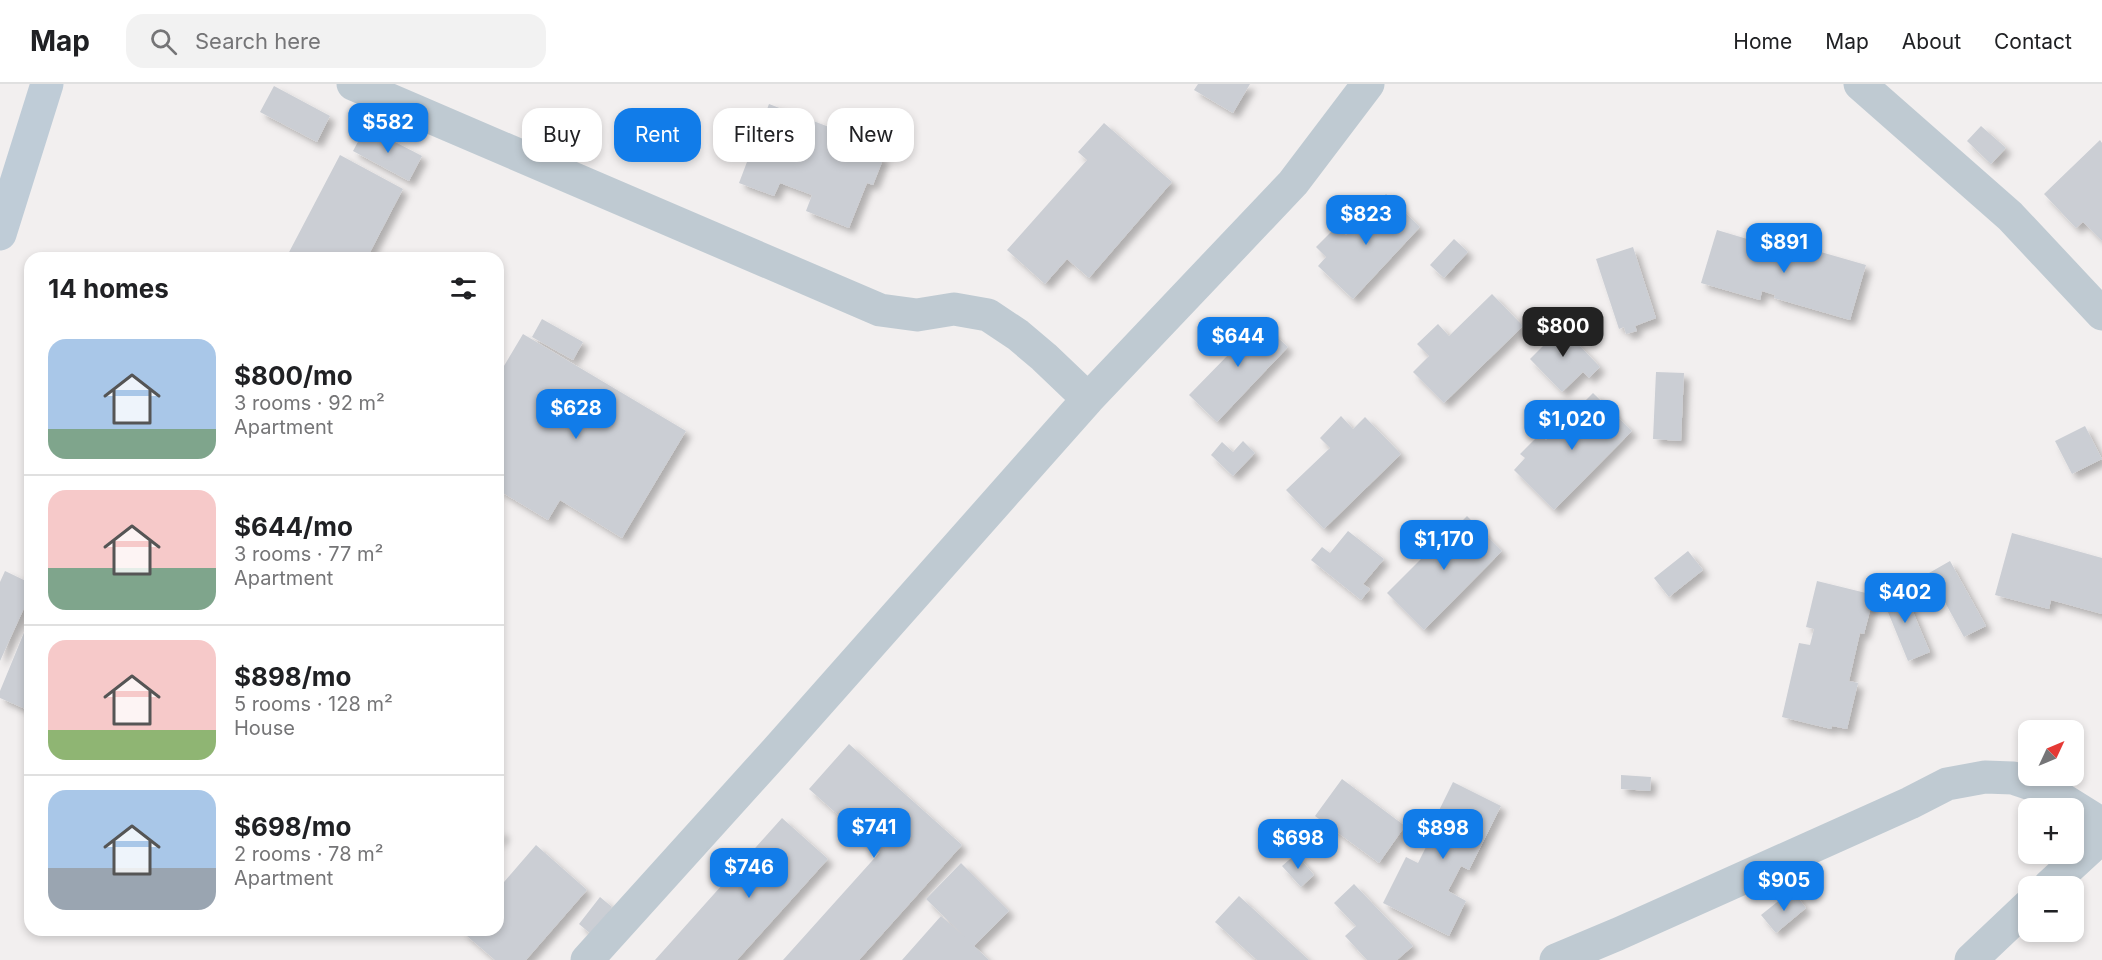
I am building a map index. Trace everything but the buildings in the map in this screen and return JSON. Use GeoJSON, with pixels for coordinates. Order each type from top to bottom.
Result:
{"type":"FeatureCollection","features":[{"type":"Feature","properties":{"kind":"street"},"geometry":{"type":"LineString","coordinates":[[0,234],[47,84]]}},
{"type":"Feature","properties":{"kind":"street"},"geometry":{"type":"LineString","coordinates":[[353,84],[880,310],[917,315],[954,309],[988,315],[1018,335],[1088,399]]}},
{"type":"Feature","properties":{"kind":"street"},"geometry":{"type":"LineString","coordinates":[[587,960],[777,751],[1088,399],[1293,183],[1368,84]]}},
{"type":"Feature","properties":{"kind":"street"},"geometry":{"type":"LineString","coordinates":[[1860,84],[2010,216],[2102,314]]}},
{"type":"Feature","properties":{"kind":"street"},"geometry":{"type":"LineString","coordinates":[[1556,960],[1910,803],[1947,784],[1985,777],[2013,778],[2046,789],[2102,824]]}},
{"type":"Feature","properties":{"kind":"street"},"geometry":{"type":"LineString","coordinates":[[2060,876],[2102,837]]}},
{"type":"Feature","properties":{"kind":"street"},"geometry":{"type":"LineString","coordinates":[[1971,960],[2018,915]]}}]}
